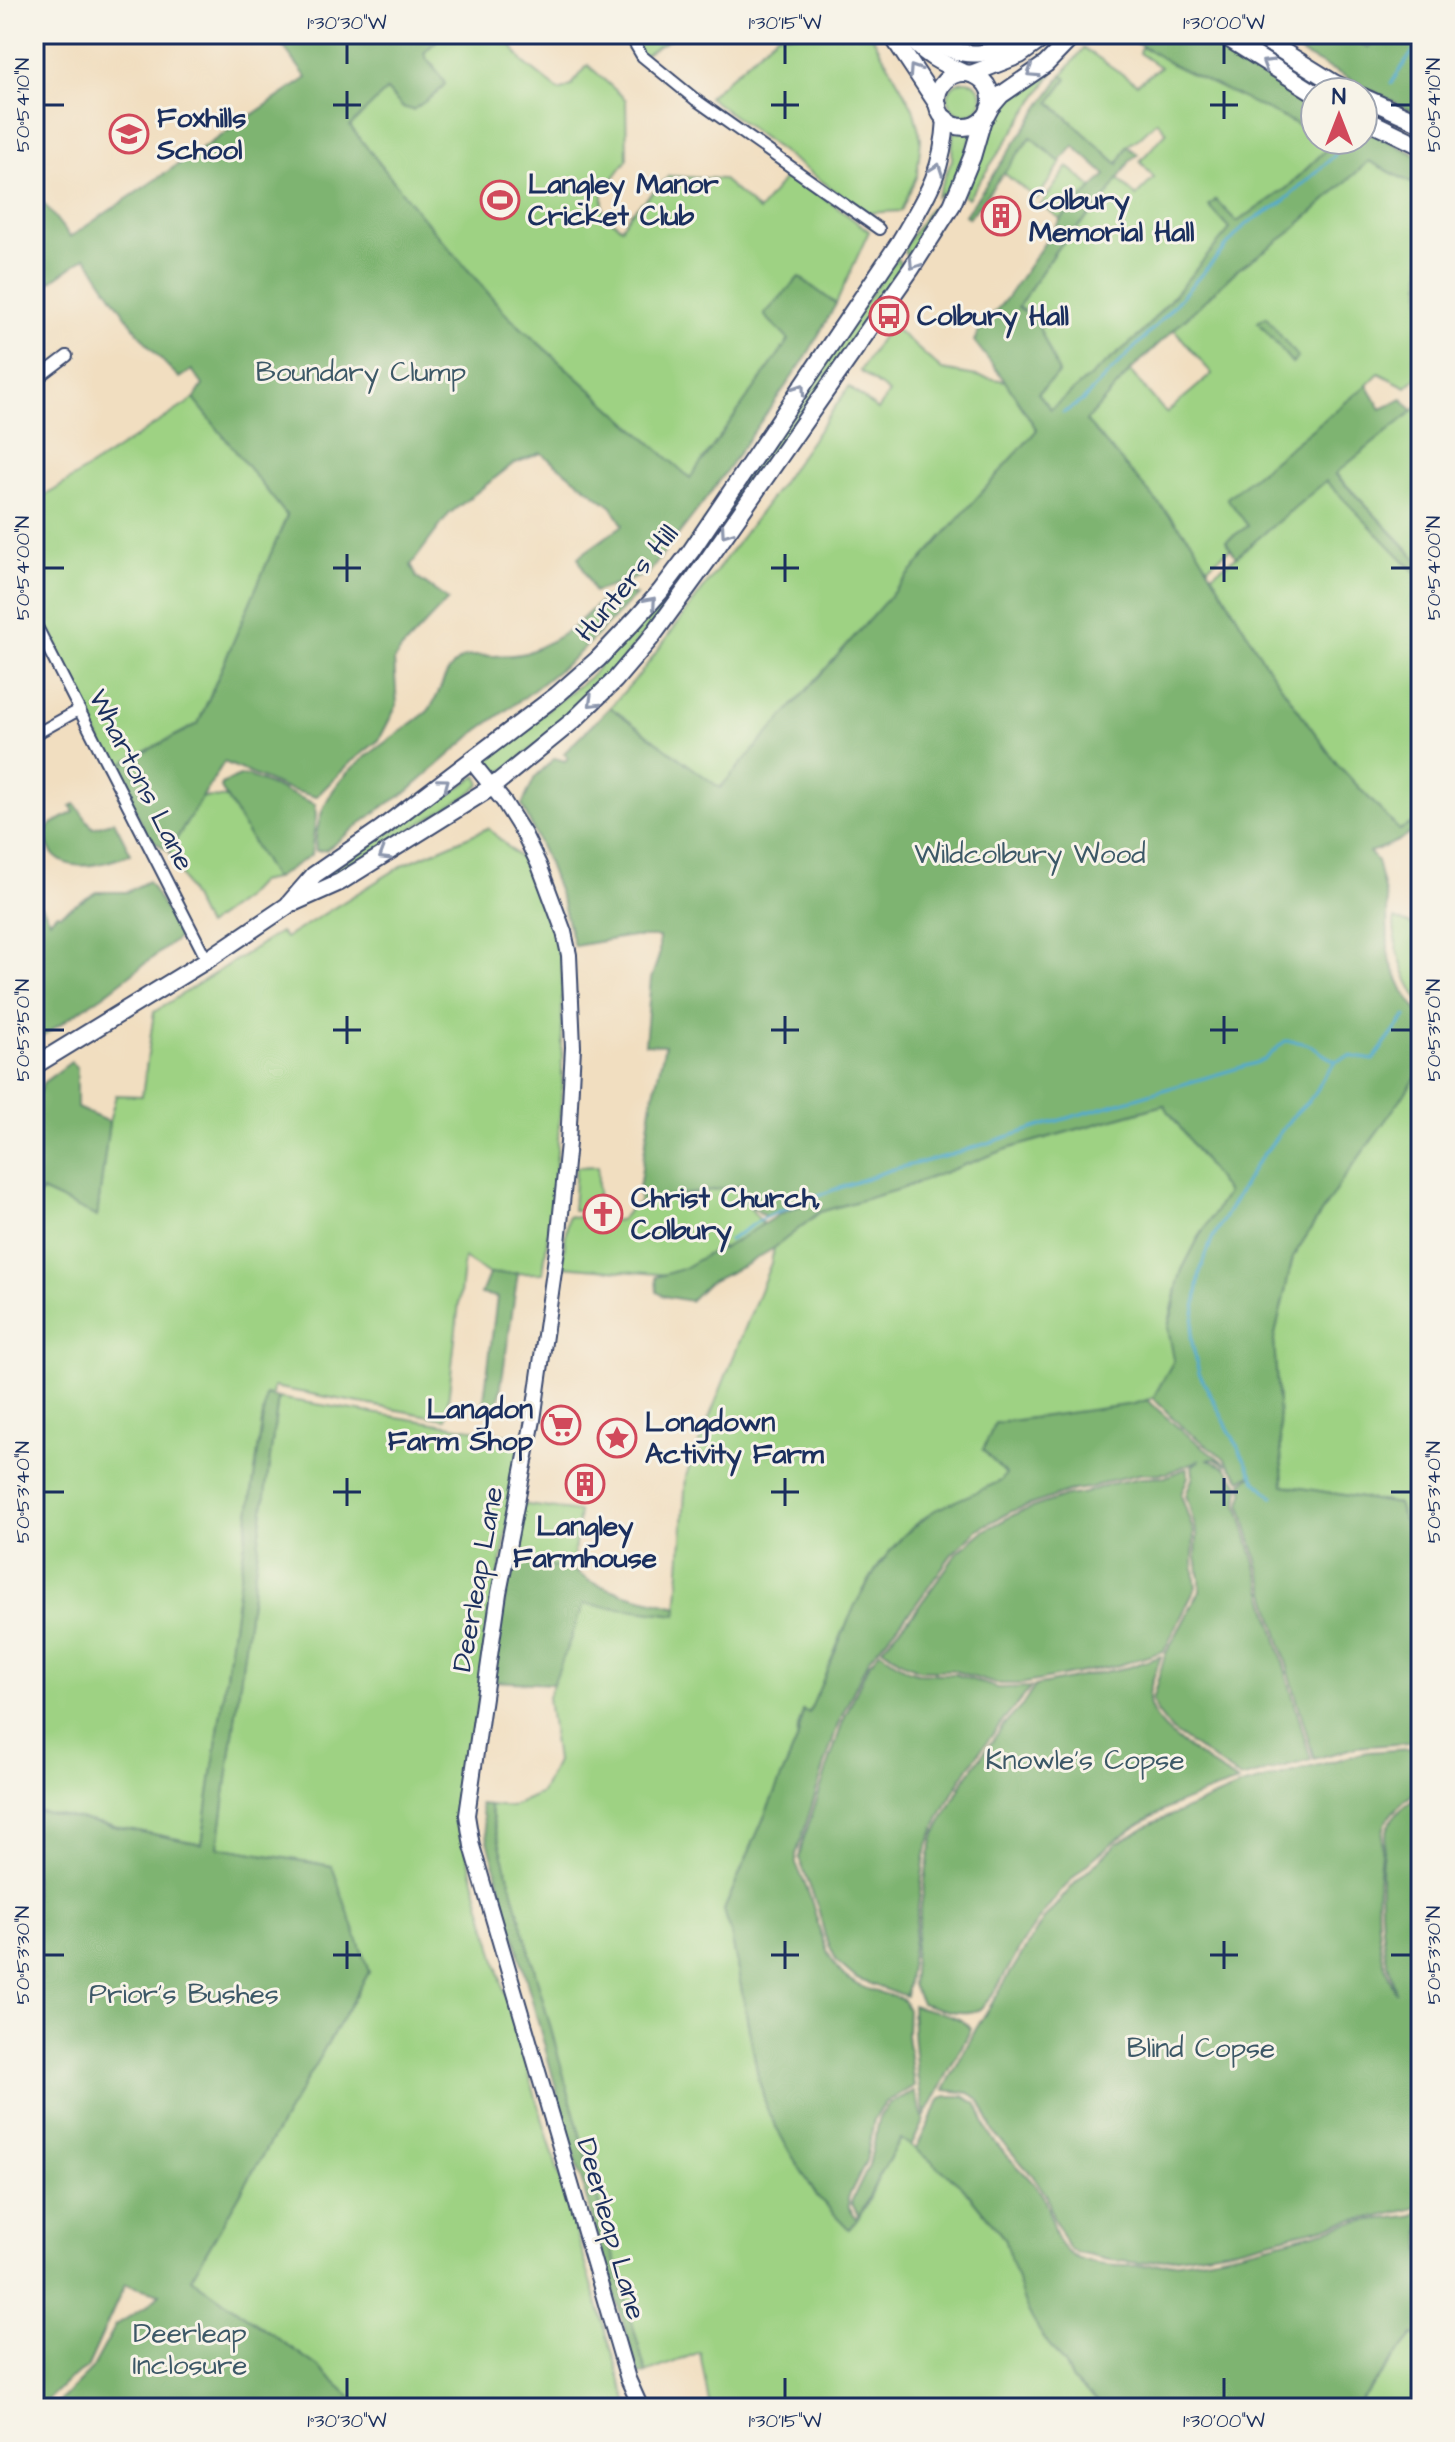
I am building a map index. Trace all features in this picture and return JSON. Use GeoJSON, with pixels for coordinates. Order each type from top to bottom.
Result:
{"type":"FeatureCollection","features":[{"type":"Feature","properties":{"kind":"main road"},"geometry":{"type":"LineString","coordinates":[[891,34],[952,124],[969,126],[986,114],[1001,95],[1046,64],[1075,34]]}},
{"type":"Feature","properties":{"kind":"main road"},"geometry":{"type":"LineString","coordinates":[[908,34],[932,57],[978,76],[991,94],[986,114]]}},
{"type":"Feature","properties":{"kind":"main road"},"geometry":{"type":"LineString","coordinates":[[926,34],[952,49],[978,54],[1003,49],[1030,34]]}},
{"type":"Feature","properties":{"kind":"main road"},"geometry":{"type":"LineString","coordinates":[[942,112],[937,97],[949,77],[1020,55],[1049,34]]}},
{"type":"Feature","properties":{"kind":"main road"},"geometry":{"type":"LineString","coordinates":[[1221,34],[1299,83]]}},
{"type":"Feature","properties":{"kind":"main road"},"geometry":{"type":"LineString","coordinates":[[1255,34],[1323,76]]}},
{"type":"Feature","properties":{"kind":"main road"},"geometry":{"type":"LineString","coordinates":[[1379,104],[1421,123]]}},
{"type":"Feature","properties":{"kind":"main road","name":"Hunters Hill"},"geometry":{"type":"LineString","coordinates":[[287,906],[314,875],[472,762],[557,695],[598,659],[660,592],[691,551],[899,243],[925,199],[944,149],[942,112]]}},
{"type":"Feature","properties":{"kind":"main road","name":"Hunters Hill"},"geometry":{"type":"LineString","coordinates":[[34,1066],[207,960],[287,906],[340,882],[492,787],[574,720],[615,680],[650,639],[918,258],[952,205],[986,114]]}},
{"type":"Feature","properties":{"kind":"main road"},"geometry":{"type":"LineString","coordinates":[[1379,126],[1421,146]]}},
{"type":"Feature","properties":{"kind":"street"},"geometry":{"type":"LineString","coordinates":[[629,34],[642,56],[696,100],[879,229]]}},
{"type":"Feature","properties":{"kind":"street"},"geometry":{"type":"LineString","coordinates":[[34,381],[67,356]]}},
{"type":"Feature","properties":{"kind":"street","name":"Whartons Lane"},"geometry":{"type":"LineString","coordinates":[[34,621],[207,960]]}},
{"type":"Feature","properties":{"kind":"street"},"geometry":{"type":"LineString","coordinates":[[34,735],[79,710]]}},
{"type":"Feature","properties":{"kind":"street","name":"Deerleap Lane"},"geometry":{"type":"LineString","coordinates":[[472,762],[524,834],[564,932],[569,955],[573,1047],[558,1243],[533,1420],[499,1593],[467,1815],[489,1907],[628,2379],[641,2408]]}},
{"type":"Feature","properties":{"kind":"green space","name":"Boundary Clump"},"geometry":{"type":"Polygon","coordinates":[[[274,34],[443,34],[424,53],[445,84],[438,92],[413,110],[402,107],[387,90],[350,126],[423,218],[508,316],[690,478],[789,340],[764,315],[799,277],[836,304],[806,357],[709,495],[648,574],[594,592],[578,557],[623,525],[612,507],[541,453],[513,464],[449,514],[411,565],[417,578],[448,600],[394,660],[397,705],[379,740],[350,763],[316,797],[284,788],[224,762],[169,851],[149,838],[114,768],[198,724],[287,516],[194,399],[203,385],[192,370],[180,378],[166,365],[130,321],[86,257],[34,293],[34,200],[38,196],[70,237],[307,78],[274,34]]]}},
{"type":"Feature","properties":{"kind":"green space"},"geometry":{"type":"Polygon","coordinates":[[[443,34],[504,34],[523,62],[560,91],[571,86],[588,65],[626,100],[627,160],[603,192],[603,212],[621,228],[630,214],[669,176],[722,179],[759,211],[789,172],[869,231],[836,304],[799,277],[765,315],[789,340],[691,479],[508,316],[423,218],[350,126],[387,89],[394,99],[412,110],[438,92],[434,66],[426,60],[424,52],[443,34]]]}},
{"type":"Feature","properties":{"kind":"green space"},"geometry":{"type":"Polygon","coordinates":[[[629,34],[678,34],[642,56],[629,34]]]}},
{"type":"Feature","properties":{"kind":"green space"},"geometry":{"type":"Polygon","coordinates":[[[778,34],[871,34],[913,108],[921,139],[917,175],[901,211],[865,213],[708,97],[778,34]]]}},
{"type":"Feature","properties":{"kind":"green space"},"geometry":{"type":"Polygon","coordinates":[[[941,34],[1016,34],[996,43],[970,46],[941,34]]]}},
{"type":"Feature","properties":{"kind":"green space"},"geometry":{"type":"Polygon","coordinates":[[[1123,34],[1200,34],[1299,98],[1299,125],[1173,65],[1123,34]]]}},
{"type":"Feature","properties":{"kind":"green space"},"geometry":{"type":"Polygon","coordinates":[[[1270,34],[1343,34],[1368,47],[1380,34],[1421,34],[1421,116],[1379,94],[1379,76],[1344,76],[1270,34]]]}},
{"type":"Feature","properties":{"kind":"green space"},"geometry":{"type":"Polygon","coordinates":[[[1141,47],[1299,125],[1299,156],[1320,156],[1287,188],[1237,222],[1215,200],[1210,207],[1231,229],[1141,334],[1051,409],[1037,393],[1018,307],[1056,250],[1105,199],[1118,179],[1136,196],[1154,178],[1140,161],[1167,132],[1157,121],[1127,146],[1119,165],[1050,102],[1067,79],[1062,75],[1084,48],[1137,84],[1160,67],[1139,53],[1141,47]]]}},
{"type":"Feature","properties":{"kind":"green space"},"geometry":{"type":"Polygon","coordinates":[[[1047,69],[1052,74],[968,198],[963,196],[1005,101],[1047,69]]]}},
{"type":"Feature","properties":{"kind":"green space","name":"Wildcolbury Wood"},"geometry":{"type":"Polygon","coordinates":[[[1062,75],[1067,79],[1050,102],[1118,164],[1127,146],[1138,154],[1105,199],[1056,250],[1018,307],[1035,318],[1059,373],[1038,393],[1051,409],[1141,334],[1230,229],[1209,206],[1216,200],[1237,222],[1287,188],[1320,156],[1379,156],[1379,137],[1421,157],[1421,188],[1369,161],[1287,235],[1237,270],[1130,371],[1086,421],[1192,541],[1265,663],[1337,764],[1399,830],[1415,822],[1421,815],[1421,825],[1409,834],[1369,852],[1377,861],[1387,902],[1390,961],[1404,992],[1421,1016],[1421,1071],[1339,1185],[1293,1257],[1274,1339],[1283,1485],[1398,1504],[1421,1568],[1421,1742],[1357,1747],[1314,1759],[1241,1505],[1242,1483],[1251,1475],[1241,1480],[1224,1458],[1182,1427],[1153,1398],[1174,1360],[1168,1327],[1182,1270],[1227,1193],[1164,1105],[1010,1148],[900,1189],[820,1212],[774,1248],[708,1283],[690,1301],[657,1292],[656,1277],[682,1269],[720,1247],[722,1249],[808,1200],[765,1217],[747,1202],[739,1186],[643,1201],[639,1188],[652,1101],[665,1045],[645,1044],[651,979],[659,956],[659,937],[626,937],[574,946],[563,904],[522,805],[535,777],[555,758],[565,761],[568,758],[564,753],[610,707],[720,788],[1037,430],[974,341],[1061,219],[1106,175],[1074,146],[1061,163],[1031,137],[969,218],[965,215],[1062,75]]]}},
{"type":"Feature","properties":{"kind":"green space"},"geometry":{"type":"Polygon","coordinates":[[[965,81],[977,86],[982,98],[977,110],[965,115],[953,110],[948,98],[953,86],[965,81]]]}},
{"type":"Feature","properties":{"kind":"green space"},"geometry":{"type":"Polygon","coordinates":[[[953,132],[973,132],[953,190],[949,189],[936,197],[952,160],[953,132]]]}},
{"type":"Feature","properties":{"kind":"green space"},"geometry":{"type":"Polygon","coordinates":[[[1031,137],[1061,163],[1037,199],[1003,173],[1031,137]]]}},
{"type":"Feature","properties":{"kind":"green space"},"geometry":{"type":"Polygon","coordinates":[[[1369,161],[1421,188],[1421,373],[1406,387],[1379,373],[1228,498],[1248,526],[1227,540],[1231,548],[1207,567],[1192,541],[1085,421],[1130,371],[1166,413],[1212,374],[1174,329],[1237,270],[1287,235],[1369,161]]]}},
{"type":"Feature","properties":{"kind":"green space"},"geometry":{"type":"Polygon","coordinates":[[[1068,167],[1093,188],[1061,219],[1041,205],[1068,167]]]}},
{"type":"Feature","properties":{"kind":"green space"},"geometry":{"type":"Polygon","coordinates":[[[948,200],[909,261],[906,244],[930,208],[948,200]]]}},
{"type":"Feature","properties":{"kind":"green space"},"geometry":{"type":"Polygon","coordinates":[[[897,258],[904,270],[657,618],[614,671],[562,725],[502,772],[497,771],[489,760],[492,753],[592,675],[897,258]]]}},
{"type":"Feature","properties":{"kind":"green space"},"geometry":{"type":"Polygon","coordinates":[[[1266,317],[1298,358],[1292,363],[1258,322],[1266,317]]]}},
{"type":"Feature","properties":{"kind":"green space"},"geometry":{"type":"Polygon","coordinates":[[[890,324],[942,370],[1005,381],[1037,430],[720,789],[610,707],[640,674],[849,387],[878,410],[889,393],[860,371],[890,324]]]}},
{"type":"Feature","properties":{"kind":"green space"},"geometry":{"type":"Polygon","coordinates":[[[1367,385],[1381,409],[1403,399],[1413,411],[1335,474],[1421,563],[1421,578],[1326,481],[1236,557],[1226,541],[1248,526],[1227,498],[1367,385]]]}},
{"type":"Feature","properties":{"kind":"green space"},"geometry":{"type":"Polygon","coordinates":[[[194,399],[287,516],[198,724],[114,768],[34,611],[34,501],[194,399]]]}},
{"type":"Feature","properties":{"kind":"green space"},"geometry":{"type":"Polygon","coordinates":[[[1421,404],[1421,563],[1335,473],[1421,404]]]}},
{"type":"Feature","properties":{"kind":"green space"},"geometry":{"type":"Polygon","coordinates":[[[1326,480],[1421,578],[1421,815],[1415,822],[1399,830],[1337,764],[1265,663],[1212,574],[1326,480]]]}},
{"type":"Feature","properties":{"kind":"green space"},"geometry":{"type":"Polygon","coordinates":[[[622,592],[636,595],[576,656],[477,731],[407,792],[326,850],[316,851],[318,826],[334,788],[362,760],[428,711],[454,664],[466,657],[520,654],[534,650],[572,628],[607,597],[622,592]]]}},
{"type":"Feature","properties":{"kind":"green space"},"geometry":{"type":"Polygon","coordinates":[[[240,776],[249,776],[315,804],[311,855],[274,879],[221,788],[221,784],[240,776]]]}},
{"type":"Feature","properties":{"kind":"green space"},"geometry":{"type":"Polygon","coordinates":[[[477,776],[481,784],[468,795],[313,888],[326,874],[477,776]]]}},
{"type":"Feature","properties":{"kind":"green space"},"geometry":{"type":"Polygon","coordinates":[[[203,797],[228,798],[274,879],[259,882],[243,899],[206,926],[169,851],[203,797]]]}},
{"type":"Feature","properties":{"kind":"green space"},"geometry":{"type":"Polygon","coordinates":[[[75,804],[93,828],[114,821],[131,854],[78,866],[56,857],[45,832],[52,824],[74,812],[71,806],[75,804]]]}},
{"type":"Feature","properties":{"kind":"green space"},"geometry":{"type":"Polygon","coordinates":[[[488,828],[526,864],[533,876],[554,927],[562,969],[562,1088],[543,1273],[489,1274],[464,1258],[446,1419],[273,1387],[272,1396],[266,1395],[202,1844],[34,1810],[34,1198],[37,1199],[41,1191],[97,1216],[109,1122],[116,1095],[142,1096],[154,1012],[280,932],[285,938],[405,864],[488,828]]]}},
{"type":"Feature","properties":{"kind":"green space"},"geometry":{"type":"Polygon","coordinates":[[[148,881],[181,936],[105,994],[41,1037],[34,1016],[34,901],[50,920],[57,913],[97,892],[127,892],[148,881]]]}},
{"type":"Feature","properties":{"kind":"green space"},"geometry":{"type":"Polygon","coordinates":[[[1394,919],[1421,928],[1421,1004],[1402,963],[1394,919]]]}},
{"type":"Feature","properties":{"kind":"green space"},"geometry":{"type":"Polygon","coordinates":[[[71,1062],[77,1068],[77,1108],[109,1122],[97,1217],[42,1191],[37,1200],[34,1198],[34,1105],[43,1083],[71,1062]]]}},
{"type":"Feature","properties":{"kind":"green space"},"geometry":{"type":"Polygon","coordinates":[[[1421,1071],[1421,1568],[1398,1504],[1283,1485],[1274,1339],[1293,1257],[1339,1185],[1421,1071]]]}},
{"type":"Feature","properties":{"kind":"green space"},"geometry":{"type":"Polygon","coordinates":[[[1164,1105],[1227,1193],[1182,1270],[1168,1327],[1175,1360],[1153,1398],[983,1450],[1006,1474],[1002,1481],[934,1511],[910,1529],[889,1551],[857,1602],[809,1714],[803,1711],[797,1741],[724,1910],[759,2081],[817,2196],[849,2229],[865,2208],[879,2176],[902,2138],[962,2186],[1004,2238],[1040,2332],[1072,2380],[1105,2408],[710,2408],[700,2352],[646,2373],[489,1805],[511,1807],[541,1793],[556,1762],[548,1697],[584,1603],[677,1615],[686,1476],[771,1263],[774,1248],[820,1212],[900,1189],[1010,1148],[1164,1105]]]}},
{"type":"Feature","properties":{"kind":"green space"},"geometry":{"type":"Polygon","coordinates":[[[598,1166],[598,1201],[583,1200],[581,1210],[573,1210],[576,1167],[598,1166]]]}},
{"type":"Feature","properties":{"kind":"green space"},"geometry":{"type":"Polygon","coordinates":[[[734,1178],[737,1191],[762,1223],[749,1249],[682,1276],[562,1266],[568,1216],[620,1221],[632,1206],[639,1203],[639,1188],[734,1178]]]}},
{"type":"Feature","properties":{"kind":"green space"},"geometry":{"type":"Polygon","coordinates":[[[518,1273],[498,1406],[494,1409],[483,1407],[497,1297],[481,1294],[489,1274],[518,1273]]]}},
{"type":"Feature","properties":{"kind":"green space","name":"Prior's Bushes"},"geometry":{"type":"Polygon","coordinates":[[[266,1395],[278,1398],[218,1847],[332,1866],[369,1972],[191,2278],[317,2366],[363,2408],[53,2408],[92,2369],[116,2325],[160,2294],[125,2284],[87,2368],[67,2381],[39,2408],[34,2408],[34,1810],[202,1844],[266,1395]]]}},
{"type":"Feature","properties":{"kind":"green space"},"geometry":{"type":"Polygon","coordinates":[[[278,1398],[522,1437],[457,1816],[504,1991],[629,2408],[363,2408],[317,2366],[191,2278],[369,1972],[331,1866],[218,1847],[278,1398]]]}},
{"type":"Feature","properties":{"kind":"green space"},"geometry":{"type":"Polygon","coordinates":[[[1147,1400],[1227,1465],[1207,1459],[1227,1468],[1240,1486],[1238,1504],[1311,1760],[1241,1779],[1172,1731],[1152,1700],[1165,1655],[1200,1591],[1197,1534],[1186,1495],[1193,1476],[1192,1466],[1200,1460],[1167,1473],[1140,1474],[1074,1490],[1012,1511],[978,1529],[952,1554],[914,1607],[868,1660],[838,1724],[796,1855],[823,1941],[839,1970],[861,1987],[903,2000],[908,2010],[907,2035],[914,2086],[885,2103],[874,2120],[866,2161],[848,2198],[849,2208],[857,2220],[849,2229],[817,2196],[768,2112],[724,1910],[797,1741],[803,1710],[809,1713],[855,1605],[876,1570],[903,1536],[935,1510],[1001,1481],[1006,1474],[983,1450],[995,1423],[1147,1400]]]}},
{"type":"Feature","properties":{"kind":"green space"},"geometry":{"type":"Polygon","coordinates":[[[1188,1468],[1181,1495],[1194,1533],[1196,1587],[1164,1651],[1120,1665],[1021,1684],[995,1684],[952,1670],[920,1670],[882,1648],[914,1613],[958,1552],[983,1531],[1019,1512],[1066,1496],[1109,1484],[1165,1477],[1188,1468]]]}},
{"type":"Feature","properties":{"kind":"green space"},"geometry":{"type":"Polygon","coordinates":[[[521,1504],[579,1512],[572,1569],[511,1561],[521,1504]]]}},
{"type":"Feature","properties":{"kind":"green space"},"geometry":{"type":"Polygon","coordinates":[[[511,1561],[572,1569],[591,1582],[621,1593],[678,1607],[677,1615],[584,1604],[553,1684],[491,1681],[511,1561]]]}},
{"type":"Feature","properties":{"kind":"green space"},"geometry":{"type":"Polygon","coordinates":[[[880,1651],[908,1670],[918,1673],[955,1674],[997,1688],[1031,1687],[966,1771],[931,1838],[925,1855],[906,1997],[857,1979],[837,1962],[799,1858],[843,1721],[868,1665],[880,1651]]]}},
{"type":"Feature","properties":{"kind":"green space","name":"Knowle's Copse"},"geometry":{"type":"Polygon","coordinates":[[[1161,1656],[1149,1693],[1152,1710],[1159,1722],[1184,1746],[1238,1782],[1152,1817],[1094,1858],[1045,1911],[980,2009],[959,2012],[921,2003],[912,1985],[929,1855],[935,1834],[963,1782],[1035,1686],[1129,1667],[1161,1656]]]}},
{"type":"Feature","properties":{"kind":"green space","name":"Blind Copse"},"geometry":{"type":"Polygon","coordinates":[[[1421,1748],[1421,1787],[1392,1813],[1384,1830],[1377,1907],[1380,1943],[1396,1993],[1385,1952],[1382,1922],[1384,1845],[1393,1818],[1421,1794],[1421,2064],[1408,2030],[1421,2072],[1421,2197],[1416,2208],[1237,2248],[1140,2263],[1109,2260],[1068,2248],[1053,2218],[1047,2196],[995,2134],[979,2099],[969,2093],[944,2090],[976,2029],[1043,1920],[1076,1882],[1116,1844],[1153,1823],[1241,1786],[1367,1752],[1421,1748]]]}},
{"type":"Feature","properties":{"kind":"green space"},"geometry":{"type":"Polygon","coordinates":[[[480,1804],[489,1805],[646,2373],[639,2376],[594,2226],[480,1804]]]}},
{"type":"Feature","properties":{"kind":"green space"},"geometry":{"type":"Polygon","coordinates":[[[912,2005],[953,2016],[971,2029],[925,2116],[919,2088],[912,2005]]]}},
{"type":"Feature","properties":{"kind":"green space"},"geometry":{"type":"Polygon","coordinates":[[[914,2091],[924,2120],[911,2146],[901,2139],[859,2217],[851,2202],[869,2165],[880,2116],[889,2104],[914,2091]]]}},
{"type":"Feature","properties":{"kind":"green space"},"geometry":{"type":"Polygon","coordinates":[[[963,2096],[976,2103],[994,2141],[1043,2196],[1062,2247],[1090,2262],[1123,2266],[1203,2258],[1355,2222],[1414,2215],[1421,2209],[1421,2338],[1413,2335],[1354,2408],[1105,2408],[1072,2380],[1028,2312],[1004,2238],[962,2186],[916,2149],[941,2098],[963,2096]]]}},
{"type":"Feature","properties":{"kind":"green space"},"geometry":{"type":"Polygon","coordinates":[[[1413,2335],[1421,2338],[1421,2408],[1354,2408],[1413,2335]]]}},
{"type":"Feature","properties":{"kind":"waterway"},"geometry":{"type":"LineString","coordinates":[[1391,83],[1421,40]]}},
{"type":"Feature","properties":{"kind":"waterway"},"geometry":{"type":"LineString","coordinates":[[1063,413],[1082,401],[1153,329],[1246,224],[1282,203],[1334,156]]}},
{"type":"Feature","properties":{"kind":"waterway"},"geometry":{"type":"LineString","coordinates":[[1273,1497],[1256,1481],[1199,1373],[1191,1338],[1200,1272],[1212,1239],[1254,1167],[1291,1118],[1315,1094],[1336,1061],[1350,1056],[1373,1060],[1406,1016]]}},
{"type":"Feature","properties":{"kind":"waterway"},"geometry":{"type":"LineString","coordinates":[[729,1240],[765,1217],[808,1199],[890,1170],[947,1156],[1252,1064],[1264,1060],[1285,1041],[1308,1045],[1336,1061]]}},
{"type":"Feature","properties":{"kind":"place","name":"Foxhills School"},"geometry":{"type":"Point","coordinates":[129,134]}},
{"type":"Feature","properties":{"kind":"place","name":"Langley Manor Cricket Club"},"geometry":{"type":"Point","coordinates":[500,200]}},
{"type":"Feature","properties":{"kind":"place","name":"Colbury Memorial Hall"},"geometry":{"type":"Point","coordinates":[1001,216]}},
{"type":"Feature","properties":{"kind":"place","name":"Colbury Hall"},"geometry":{"type":"Point","coordinates":[889,316]}},
{"type":"Feature","properties":{"kind":"place","name":"Christ Church, Colbury"},"geometry":{"type":"Point","coordinates":[603,1214]}},
{"type":"Feature","properties":{"kind":"place","name":"Langdon Farm Shop"},"geometry":{"type":"Point","coordinates":[561,1425]}},
{"type":"Feature","properties":{"kind":"place","name":"Longdown Activity Farm"},"geometry":{"type":"Point","coordinates":[617,1438]}},
{"type":"Feature","properties":{"kind":"place","name":"Langley Farmhouse"},"geometry":{"type":"Point","coordinates":[585,1484]}},
{"type":"Feature","properties":{"kind":"park label","name":"Deerleap Inclosure"},"geometry":{"type":"Point","coordinates":[190,2349]}}]}
